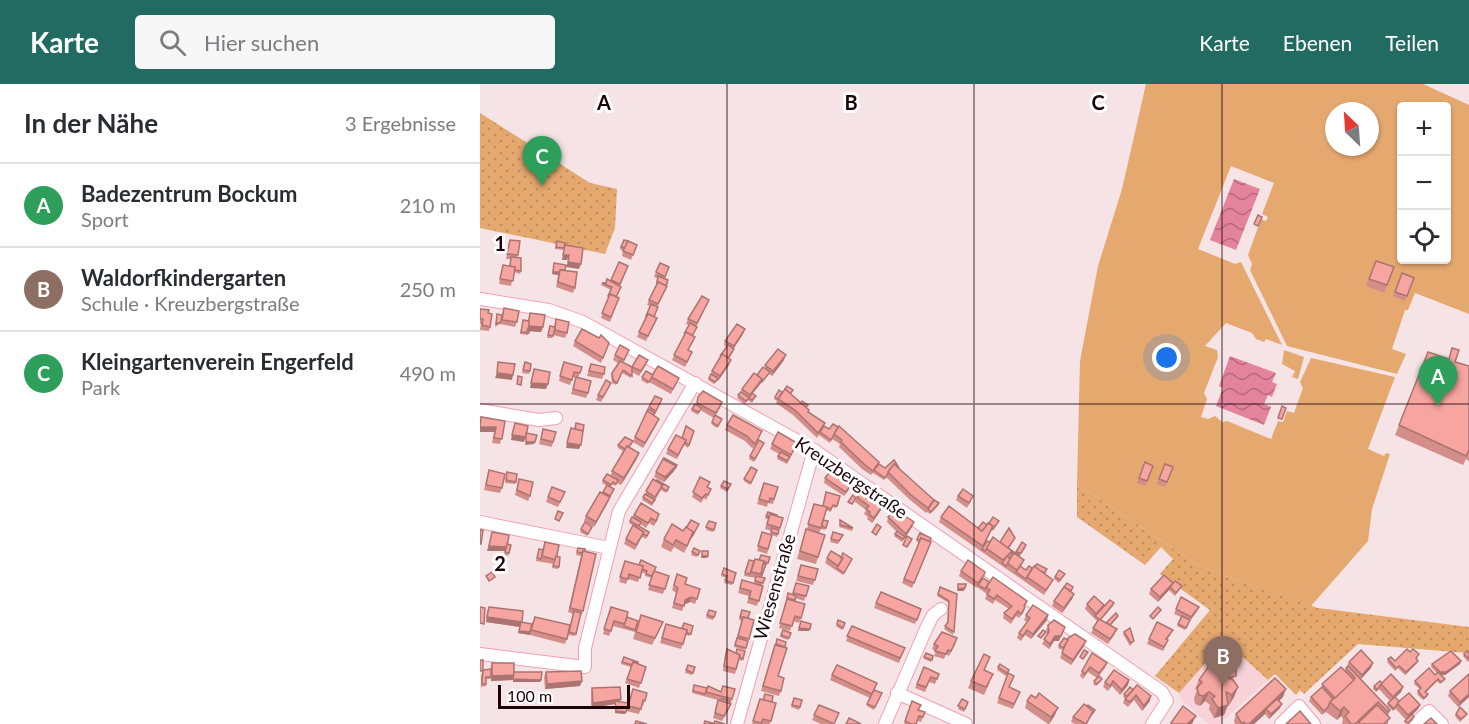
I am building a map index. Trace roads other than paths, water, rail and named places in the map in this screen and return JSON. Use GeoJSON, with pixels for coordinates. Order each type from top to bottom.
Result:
{"type":"FeatureCollection","features":[{"type":"Feature","properties":{"kind":"street","name":"Kreuzbergstraße"},"geometry":{"type":"LineString","coordinates":[[480,299],[549,310],[573,318],[695,382],[814,450],[1162,692],[1167,701],[1152,724]]}},
{"type":"Feature","properties":{"kind":"street"},"geometry":{"type":"LineString","coordinates":[[480,654],[585,667],[585,648],[619,511],[695,382]]}},
{"type":"Feature","properties":{"kind":"street"},"geometry":{"type":"LineString","coordinates":[[480,410],[539,420],[556,418]]}},
{"type":"Feature","properties":{"kind":"street","name":"Wiesenstraße"},"geometry":{"type":"LineString","coordinates":[[737,724],[814,450]]}},
{"type":"Feature","properties":{"kind":"street"},"geometry":{"type":"LineString","coordinates":[[480,522],[609,548]]}},
{"type":"Feature","properties":{"kind":"street"},"geometry":{"type":"LineString","coordinates":[[885,724],[933,615],[941,609]]}},
{"type":"Feature","properties":{"kind":"street"},"geometry":{"type":"LineString","coordinates":[[897,693],[966,724]]}},
{"type":"Feature","properties":{"kind":"street"},"geometry":{"type":"LineString","coordinates":[[1281,724],[1299,706],[1314,724]]}},
{"type":"Feature","properties":{"kind":"street"},"geometry":{"type":"LineString","coordinates":[[1415,724],[1429,711],[1442,724]]}},
{"type":"Feature","properties":{"kind":"water"},"geometry":{"type":"Polygon","coordinates":[[[1234,179],[1260,189],[1236,250],[1210,240],[1234,179]]]}},
{"type":"Feature","properties":{"kind":"water"},"geometry":{"type":"Polygon","coordinates":[[[1230,356],[1276,373],[1272,382],[1277,384],[1272,397],[1268,395],[1264,404],[1271,407],[1264,425],[1216,406],[1223,388],[1219,386],[1230,356]]]}},
{"type":"Feature","properties":{"kind":"place","name":"Kleingartenverein Engerfeld"},"geometry":{"type":"Point","coordinates":[542,186]}},
{"type":"Feature","properties":{"kind":"place","name":"Badezentrum Bockum"},"geometry":{"type":"Point","coordinates":[1438,406]}},
{"type":"Feature","properties":{"kind":"place","name":"Waldorfkindergarten"},"geometry":{"type":"Point","coordinates":[1223,686]}}]}
